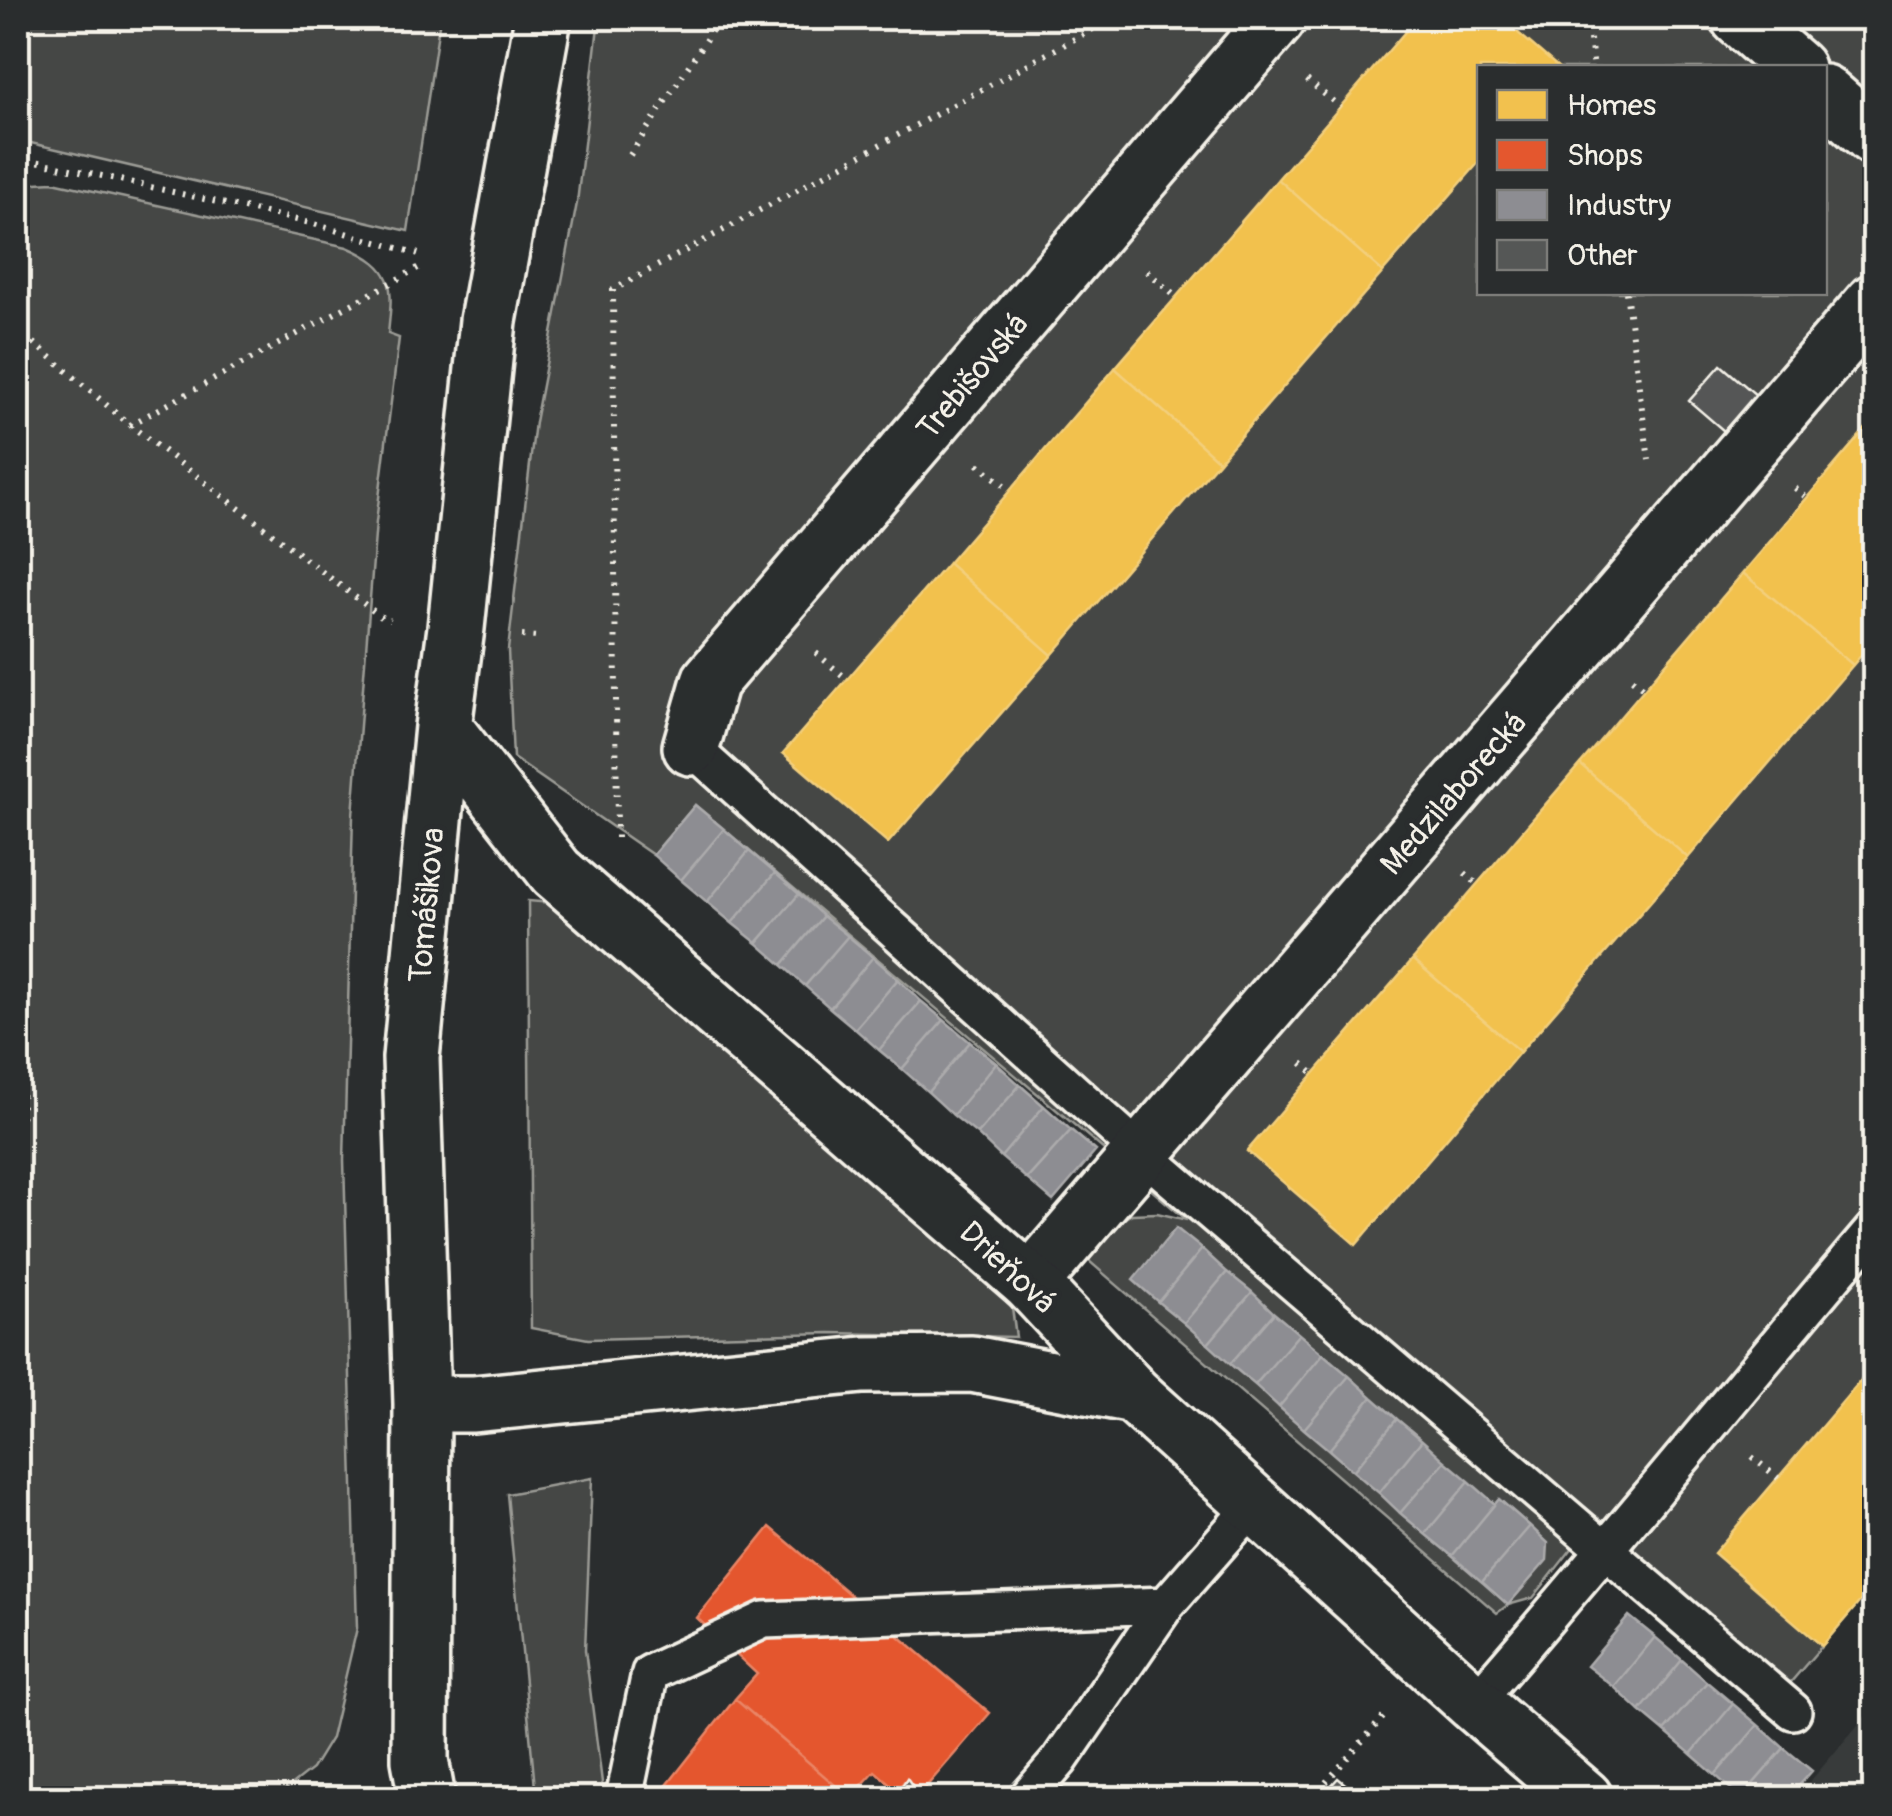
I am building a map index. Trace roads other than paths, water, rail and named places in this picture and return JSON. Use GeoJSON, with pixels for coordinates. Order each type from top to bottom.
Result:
{"type":"FeatureCollection","features":[{"type":"Feature","properties":{"kind":"street","name":"Tomášikova"},"geometry":{"type":"LineString","coordinates":[[428,1798],[420,1760],[422,1404],[412,1058],[443,727],[488,320],[542,18]]}},
{"type":"Feature","properties":{"kind":"street","name":"Trebišovská"},"geometry":{"type":"LineString","coordinates":[[691,747],[710,681],[1278,18]]}},
{"type":"Feature","properties":{"kind":"street"},"geometry":{"type":"LineString","coordinates":[[1739,18],[1793,65]]}},
{"type":"Feature","properties":{"kind":"street"},"geometry":{"type":"LineString","coordinates":[[1827,96],[1874,137]]}},
{"type":"Feature","properties":{"kind":"street","name":"Medzilaborecká"},"geometry":{"type":"LineString","coordinates":[[1030,1283],[1874,302]]}},
{"type":"Feature","properties":{"kind":"street","name":"Drieňová"},"geometry":{"type":"LineString","coordinates":[[443,727],[556,872],[1030,1283],[1134,1395],[1474,1704],[1584,1798]]}},
{"type":"Feature","properties":{"kind":"street"},"geometry":{"type":"LineString","coordinates":[[422,1404],[473,1404],[863,1365],[972,1364],[1134,1395]]}},
{"type":"Feature","properties":{"kind":"lane"},"geometry":{"type":"LineString","coordinates":[[691,747],[1143,1154],[1793,1712]]}},
{"type":"Feature","properties":{"kind":"lane"},"geometry":{"type":"LineString","coordinates":[[1474,1704],[1874,1229]]}},
{"type":"Feature","properties":{"kind":"lane"},"geometry":{"type":"LineString","coordinates":[[1027,1798],[1059,1761],[1166,1605],[1254,1506]]}},
{"type":"Feature","properties":{"kind":"lane"},"geometry":{"type":"LineString","coordinates":[[624,1798],[650,1673],[764,1620],[1166,1605]]}}]}
